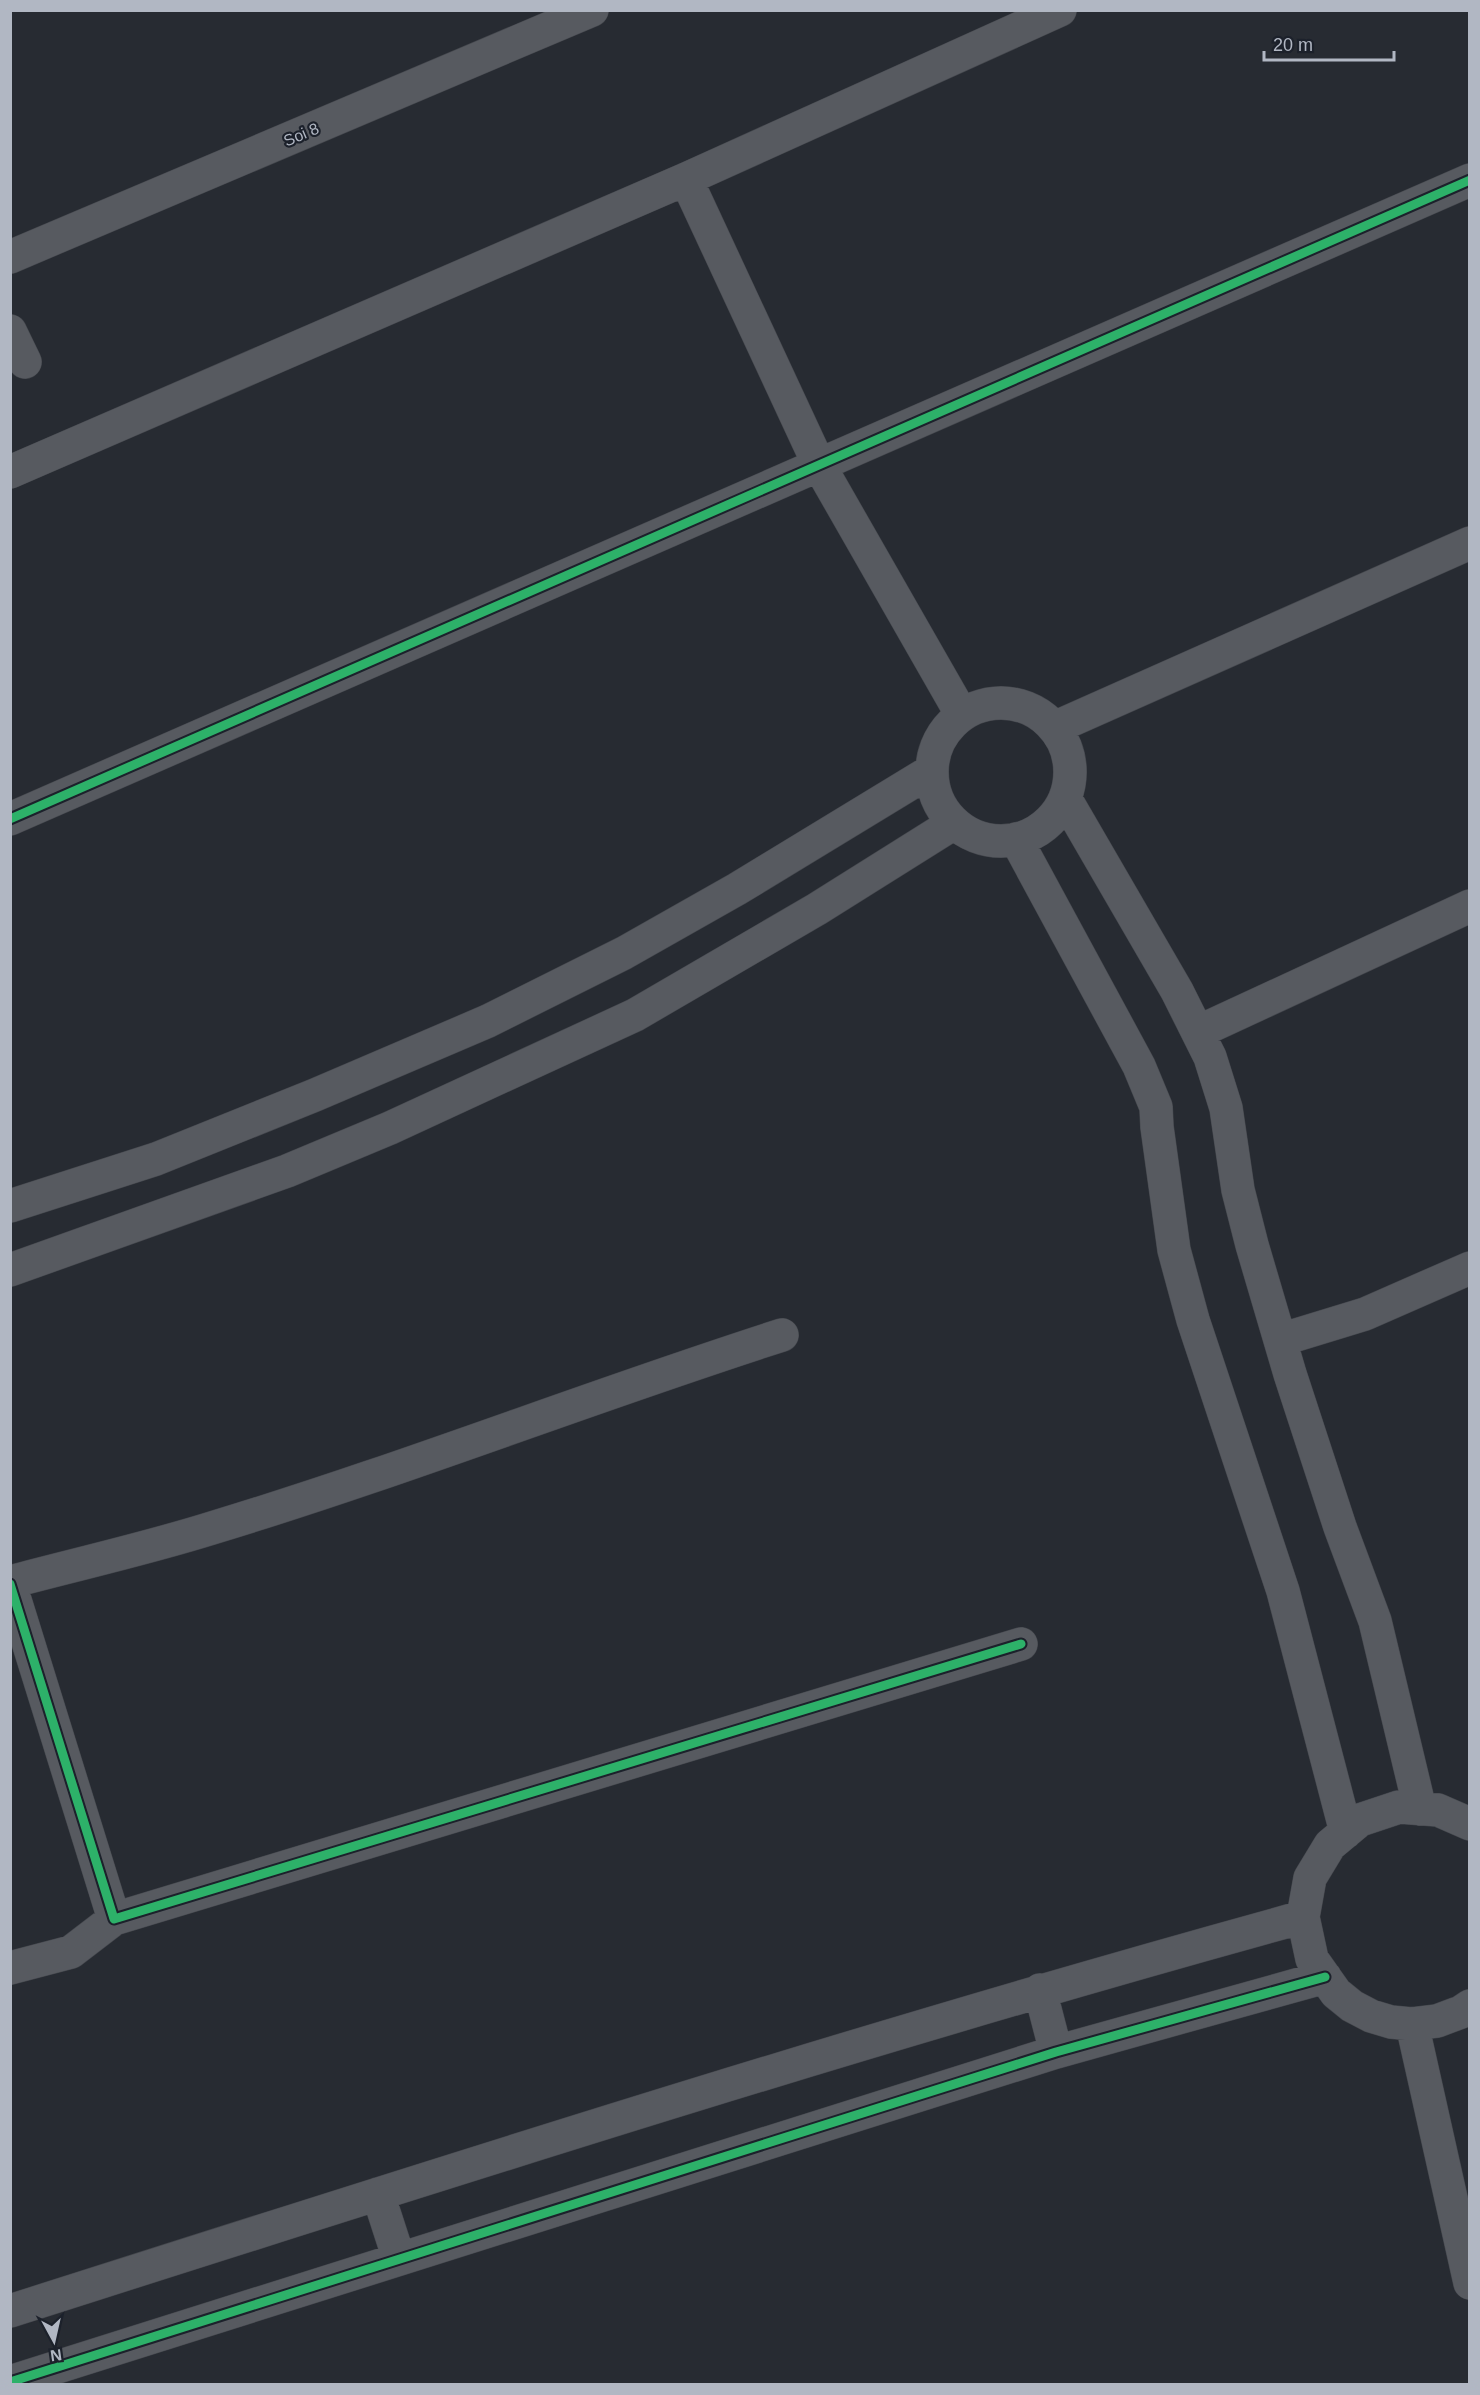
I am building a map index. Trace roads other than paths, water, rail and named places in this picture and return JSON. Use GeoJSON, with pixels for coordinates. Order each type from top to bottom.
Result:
{"type":"FeatureCollection","features":[{"type":"Feature","properties":{"kind":"street","name":"Soi 8"},"geometry":{"type":"LineString","coordinates":[[10,257],[592,10]]}},
{"type":"Feature","properties":{"kind":"street"},"geometry":{"type":"LineString","coordinates":[[10,472],[686,179],[1060,10]]}},
{"type":"Feature","properties":{"kind":"street"},"geometry":{"type":"LineString","coordinates":[[686,179],[819,465],[962,715]]}},
{"type":"Feature","properties":{"kind":"street"},"geometry":{"type":"LineString","coordinates":[[10,819],[1470,180]]}},
{"type":"Feature","properties":{"kind":"street"},"geometry":{"type":"LineString","coordinates":[[10,331],[25,362]]}},
{"type":"Feature","properties":{"kind":"street"},"geometry":{"type":"LineString","coordinates":[[1054,728],[1470,543]]}},
{"type":"Feature","properties":{"kind":"street"},"geometry":{"type":"LineString","coordinates":[[1000,703],[1020,706],[1039,714],[1054,728],[1064,744],[1069,762],[1069,781],[1065,798],[1053,817],[1036,831],[1016,839],[994,840],[973,835],[954,823],[941,808],[934,790],[931,771],[935,749],[945,730],[962,715],[980,706],[1000,703]]}},
{"type":"Feature","properties":{"kind":"street"},"geometry":{"type":"LineString","coordinates":[[10,1206],[156,1159],[315,1095],[488,1021],[624,953],[736,890],[931,771]]}},
{"type":"Feature","properties":{"kind":"street"},"geometry":{"type":"LineString","coordinates":[[1065,798],[1177,992],[1210,1057],[1226,1108],[1238,1190],[1280,1340],[1340,1527],[1375,1621],[1420,1809]]}},
{"type":"Feature","properties":{"kind":"street"},"geometry":{"type":"LineString","coordinates":[[10,1270],[287,1171],[401,1123],[635,1015],[817,909],[954,823]]}},
{"type":"Feature","properties":{"kind":"street"},"geometry":{"type":"LineString","coordinates":[[1016,839],[1139,1066],[1156,1107],[1174,1250],[1193,1320],[1283,1591],[1346,1832]]}},
{"type":"Feature","properties":{"kind":"street"},"geometry":{"type":"LineString","coordinates":[[1198,1032],[1470,906]]}},
{"type":"Feature","properties":{"kind":"street"},"geometry":{"type":"LineString","coordinates":[[1280,1340],[1365,1314],[1470,1268]]}},
{"type":"Feature","properties":{"kind":"street"},"geometry":{"type":"LineString","coordinates":[[114,1919],[18,1632],[10,1583],[211,1529],[464,1445],[669,1371],[782,1335]]}},
{"type":"Feature","properties":{"kind":"street"},"geometry":{"type":"LineString","coordinates":[[10,1968],[71,1952],[114,1919],[1021,1644]]}},
{"type":"Feature","properties":{"kind":"street"},"geometry":{"type":"LineString","coordinates":[[1470,1824],[1438,1810],[1399,1808],[1360,1820],[1330,1845],[1310,1878],[1303,1917],[1312,1959],[1336,1993],[1353,2006],[1381,2019],[1412,2024],[1437,2020],[1461,2012],[1470,2006]]}},
{"type":"Feature","properties":{"kind":"street"},"geometry":{"type":"LineString","coordinates":[[10,2311],[378,2194],[1040,1990],[1303,1917]]}},
{"type":"Feature","properties":{"kind":"street"},"geometry":{"type":"LineString","coordinates":[[10,2382],[1056,2052],[1325,1977]]}},
{"type":"Feature","properties":{"kind":"street"},"geometry":{"type":"LineString","coordinates":[[1040,1990],[1056,2052]]}},
{"type":"Feature","properties":{"kind":"street"},"geometry":{"type":"LineString","coordinates":[[1412,2024],[1470,2283]]}},
{"type":"Feature","properties":{"kind":"street"},"geometry":{"type":"LineString","coordinates":[[378,2194],[399,2259]]}}]}
